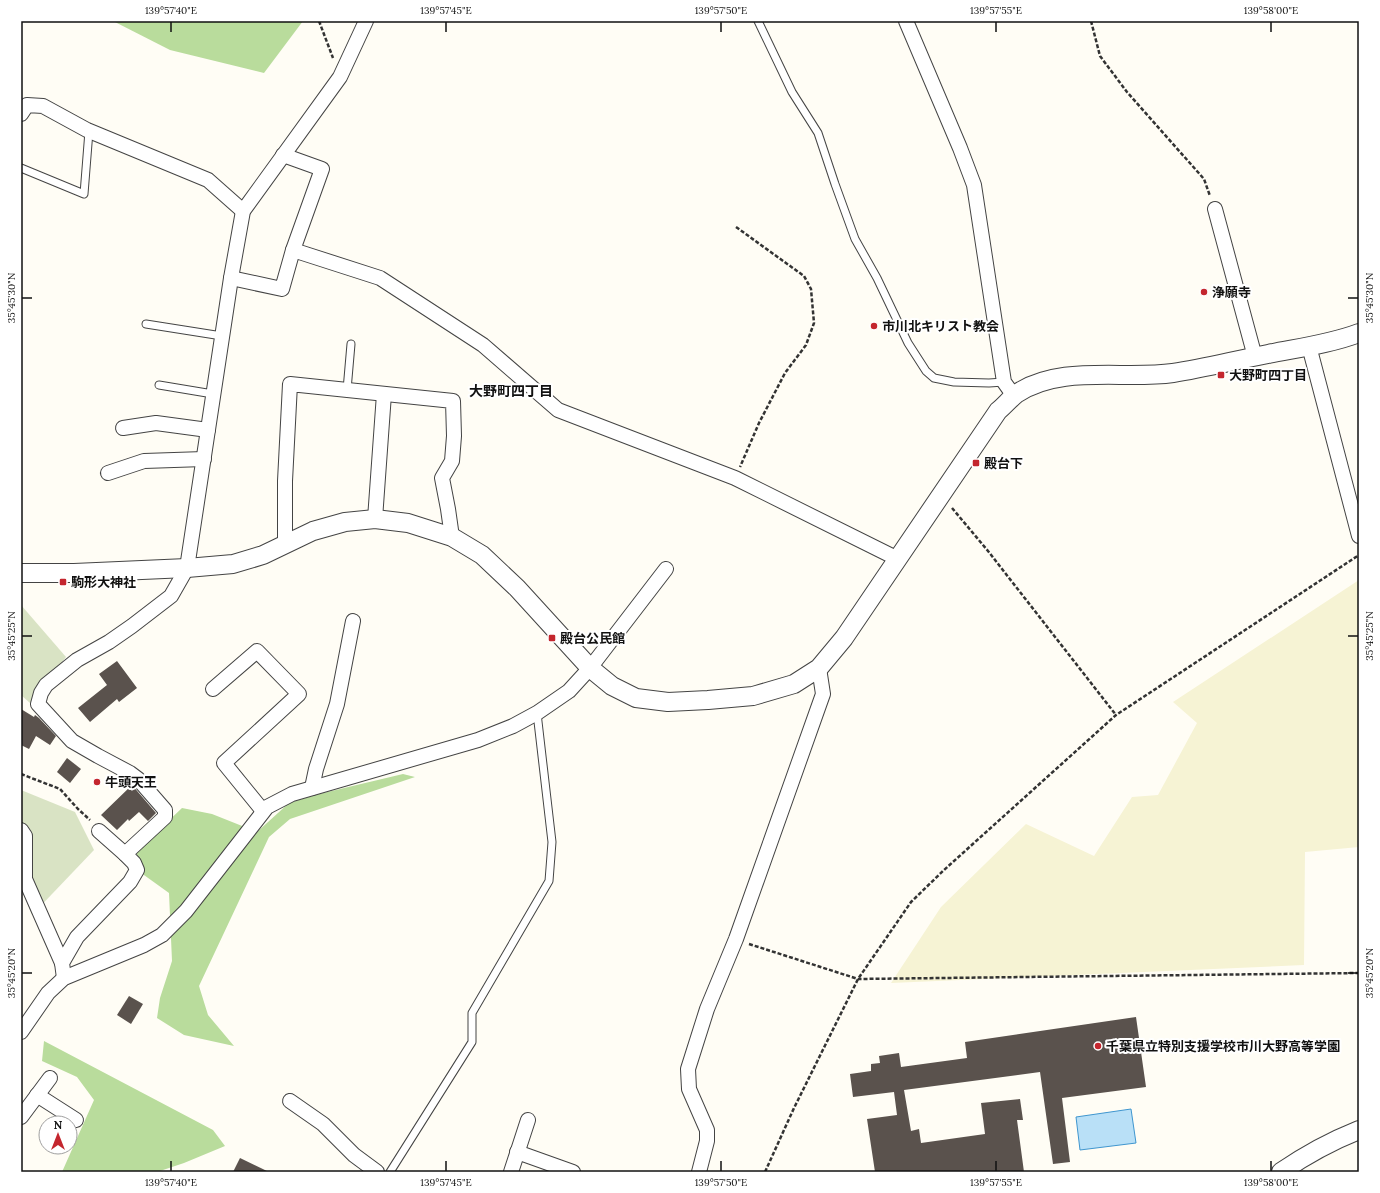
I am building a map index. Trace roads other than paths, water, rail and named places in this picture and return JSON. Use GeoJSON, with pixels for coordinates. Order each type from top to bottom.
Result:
{"type":"FeatureCollection","features":[{"type":"Feature","properties":{"kind":"street"},"geometry":{"type":"LineString","coordinates":[[125,854],[165,817],[165,810],[138,779],[130,773],[72,741],[38,704],[41,693],[46,685],[72,664],[132,626],[171,596],[187,568],[231,278],[243,211],[340,77],[366,21]]}},
{"type":"Feature","properties":{"kind":"street"},"geometry":{"type":"LineString","coordinates":[[906,21],[960,148],[974,185],[1004,382],[1014,396]]}},
{"type":"Feature","properties":{"kind":"street"},"geometry":{"type":"LineString","coordinates":[[21,114],[28,105],[43,106],[89,131],[208,180],[243,211]]}},
{"type":"Feature","properties":{"kind":"street"},"geometry":{"type":"LineString","coordinates":[[231,278],[282,289],[293,250],[322,169],[283,156]]}},
{"type":"Feature","properties":{"kind":"street"},"geometry":{"type":"LineString","coordinates":[[1215,209],[1255,357]]}},
{"type":"Feature","properties":{"kind":"street"},"geometry":{"type":"LineString","coordinates":[[293,250],[380,278],[483,345],[558,410],[735,478],[898,559]]}},
{"type":"Feature","properties":{"kind":"street"},"geometry":{"type":"LineString","coordinates":[[21,573],[74,573],[187,568],[233,564],[263,555],[319,529],[345,522],[375,519],[408,523],[452,537],[482,556],[518,588],[590,668],[612,686],[636,698],[668,702],[753,696],[794,684],[819,668],[844,638],[998,411],[1014,396],[1034,385],[1058,378],[1171,373],[1309,346],[1346,338],[1359,333]]}},
{"type":"Feature","properties":{"kind":"street"},"geometry":{"type":"LineString","coordinates":[[1309,346],[1359,536]]}},
{"type":"Feature","properties":{"kind":"street"},"geometry":{"type":"LineString","coordinates":[[285,544],[285,481],[290,384],[453,400],[454,436],[452,461],[442,478],[452,537]]}},
{"type":"Feature","properties":{"kind":"street"},"geometry":{"type":"LineString","coordinates":[[375,519],[384,394]]}},
{"type":"Feature","properties":{"kind":"street"},"geometry":{"type":"LineString","coordinates":[[124,428],[156,423],[208,430]]}},
{"type":"Feature","properties":{"kind":"street"},"geometry":{"type":"LineString","coordinates":[[108,473],[144,461],[204,459]]}},
{"type":"Feature","properties":{"kind":"street"},"geometry":{"type":"LineString","coordinates":[[21,1032],[48,993],[64,978],[144,945],[162,935],[186,911],[267,807],[292,794],[478,740],[514,726],[537,713],[568,691],[590,668],[666,569]]}},
{"type":"Feature","properties":{"kind":"street"},"geometry":{"type":"LineString","coordinates":[[312,788],[316,770],[337,704],[353,621]]}},
{"type":"Feature","properties":{"kind":"street"},"geometry":{"type":"LineString","coordinates":[[213,689],[257,651],[299,694],[224,763],[263,812]]}},
{"type":"Feature","properties":{"kind":"street"},"geometry":{"type":"LineString","coordinates":[[699,1172],[707,1141],[707,1130],[689,1089],[688,1069],[707,1009],[736,940],[823,694],[819,668]]}},
{"type":"Feature","properties":{"kind":"street"},"geometry":{"type":"LineString","coordinates":[[21,830],[25,836],[26,879],[62,963],[64,978]]}},
{"type":"Feature","properties":{"kind":"street"},"geometry":{"type":"LineString","coordinates":[[62,963],[77,937],[130,882],[137,870],[134,863],[99,831]]}},
{"type":"Feature","properties":{"kind":"street"},"geometry":{"type":"LineString","coordinates":[[21,1117],[50,1078]]}},
{"type":"Feature","properties":{"kind":"street"},"geometry":{"type":"LineString","coordinates":[[37,1095],[68,1115]]}},
{"type":"Feature","properties":{"kind":"street"},"geometry":{"type":"LineString","coordinates":[[290,1101],[323,1124],[354,1155],[377,1172]]}},
{"type":"Feature","properties":{"kind":"street"},"geometry":{"type":"LineString","coordinates":[[511,1172],[528,1120]]}},
{"type":"Feature","properties":{"kind":"street"},"geometry":{"type":"LineString","coordinates":[[1281,1172],[1307,1154],[1359,1130]]}},
{"type":"Feature","properties":{"kind":"street"},"geometry":{"type":"LineString","coordinates":[[518,1152],[573,1172]]}},
{"type":"Feature","properties":{"kind":"lane"},"geometry":{"type":"LineString","coordinates":[[758,21],[792,92],[818,133],[855,239],[877,278],[908,343],[926,371],[934,378],[954,382],[1004,382]]}},
{"type":"Feature","properties":{"kind":"lane"},"geometry":{"type":"LineString","coordinates":[[21,168],[84,194],[89,131]]}},
{"type":"Feature","properties":{"kind":"lane"},"geometry":{"type":"LineString","coordinates":[[146,324],[222,336]]}},
{"type":"Feature","properties":{"kind":"lane"},"geometry":{"type":"LineString","coordinates":[[347,390],[351,344]]}},
{"type":"Feature","properties":{"kind":"lane"},"geometry":{"type":"LineString","coordinates":[[159,386],[213,394]]}},
{"type":"Feature","properties":{"kind":"lane"},"geometry":{"type":"LineString","coordinates":[[390,1172],[472,1042],[472,1013],[549,881],[552,842],[537,713]]}},
{"type":"Feature","properties":{"kind":"water"},"geometry":{"type":"Polygon","coordinates":[[[1131,1109],[1136,1143],[1080,1150],[1076,1117],[1131,1109]]]}},
{"type":"Feature","properties":{"kind":"place","name":"浄願寺"},"geometry":{"type":"Point","coordinates":[1204,292]}},
{"type":"Feature","properties":{"kind":"place","name":"市川北キリスト教会"},"geometry":{"type":"Point","coordinates":[874,326]}},
{"type":"Feature","properties":{"kind":"place","name":"大野町四丁目"},"geometry":{"type":"Point","coordinates":[1221,375]}},
{"type":"Feature","properties":{"kind":"place","name":"殿台下"},"geometry":{"type":"Point","coordinates":[976,463]}},
{"type":"Feature","properties":{"kind":"place","name":"駒形大神社"},"geometry":{"type":"Point","coordinates":[63,582]}},
{"type":"Feature","properties":{"kind":"place","name":"殿台公民館"},"geometry":{"type":"Point","coordinates":[552,638]}},
{"type":"Feature","properties":{"kind":"place","name":"牛頭天王"},"geometry":{"type":"Point","coordinates":[97,782]}},
{"type":"Feature","properties":{"kind":"place","name":"千葉県立特別支援学校市川大野高等学園"},"geometry":{"type":"Point","coordinates":[1098,1046]}},
{"type":"Feature","properties":{"kind":"district","name":"大野町四丁目"},"geometry":{"type":"Point","coordinates":[511,391]}}]}
